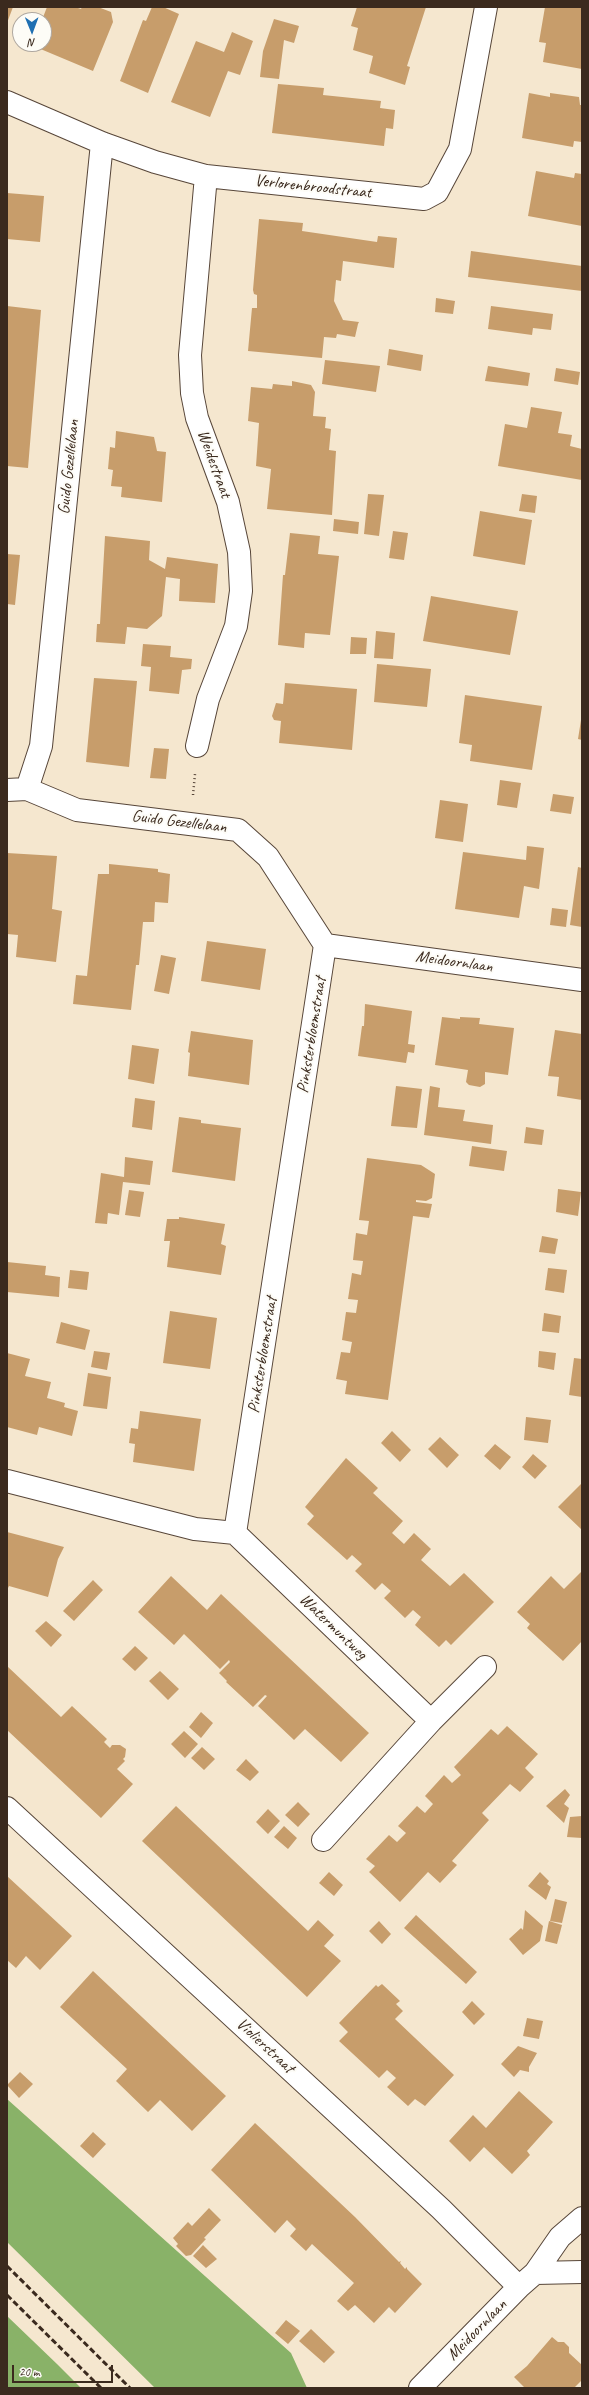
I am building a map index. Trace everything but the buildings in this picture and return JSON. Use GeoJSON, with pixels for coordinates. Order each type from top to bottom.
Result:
{"type":"FeatureCollection","features":[{"type":"Feature","properties":{"kind":"street","name":"Verlorenbroodstraat"},"geometry":{"type":"LineString","coordinates":[[7,102],[102,143],[155,162],[206,176],[424,199],[437,192],[460,149],[486,7]]}},
{"type":"Feature","properties":{"kind":"street","name":"Guido Gezellelaan"},"geometry":{"type":"LineString","coordinates":[[102,143],[41,746],[17,789],[77,810],[190,822],[238,830],[268,857],[325,945]]}},
{"type":"Feature","properties":{"kind":"street","name":"Weidestraat"},"geometry":{"type":"LineString","coordinates":[[197,746],[208,699],[236,626],[241,591],[239,552],[228,502],[197,418],[192,393],[190,355],[206,176]]}},
{"type":"Feature","properties":{"kind":"street","name":"Meidoornlaan"},"geometry":{"type":"LineString","coordinates":[[325,945],[582,980]]}},
{"type":"Feature","properties":{"kind":"street","name":"Pinksterbloemstraat"},"geometry":{"type":"LineString","coordinates":[[235,1533],[325,945]]}},
{"type":"Feature","properties":{"kind":"street"},"geometry":{"type":"LineString","coordinates":[[7,1481],[195,1529],[235,1533]]}},
{"type":"Feature","properties":{"kind":"street","name":"Watermuntweg"},"geometry":{"type":"LineString","coordinates":[[235,1533],[431,1721]]}},
{"type":"Feature","properties":{"kind":"street"},"geometry":{"type":"LineString","coordinates":[[323,1840],[431,1721],[485,1667]]}},
{"type":"Feature","properties":{"kind":"street","name":"Violierstraat"},"geometry":{"type":"LineString","coordinates":[[7,1808],[441,2209],[519,2287]]}},
{"type":"Feature","properties":{"kind":"street","name":"Meidoornlaan"},"geometry":{"type":"LineString","coordinates":[[420,2388],[519,2287],[535,2273],[560,2237],[582,2218]]}},
{"type":"Feature","properties":{"kind":"street"},"geometry":{"type":"LineString","coordinates":[[535,2273],[582,2272]]}},
{"type":"Feature","properties":{"kind":"path"},"geometry":{"type":"LineString","coordinates":[[190,822],[197,746]]}},
{"type":"Feature","properties":{"kind":"green space"},"geometry":{"type":"Polygon","coordinates":[[[7,2099],[291,2353],[307,2388],[155,2388],[7,2242],[7,2099]]]}},
{"type":"Feature","properties":{"kind":"green space"},"geometry":{"type":"Polygon","coordinates":[[[7,2316],[57,2364],[81,2388],[7,2388],[7,2316]]]}},
{"type":"Feature","properties":{"kind":"railway"},"geometry":{"type":"LineString","coordinates":[[7,2266],[130,2388]]}},
{"type":"Feature","properties":{"kind":"railway"},"geometry":{"type":"LineString","coordinates":[[7,2295],[101,2388]]}}]}
